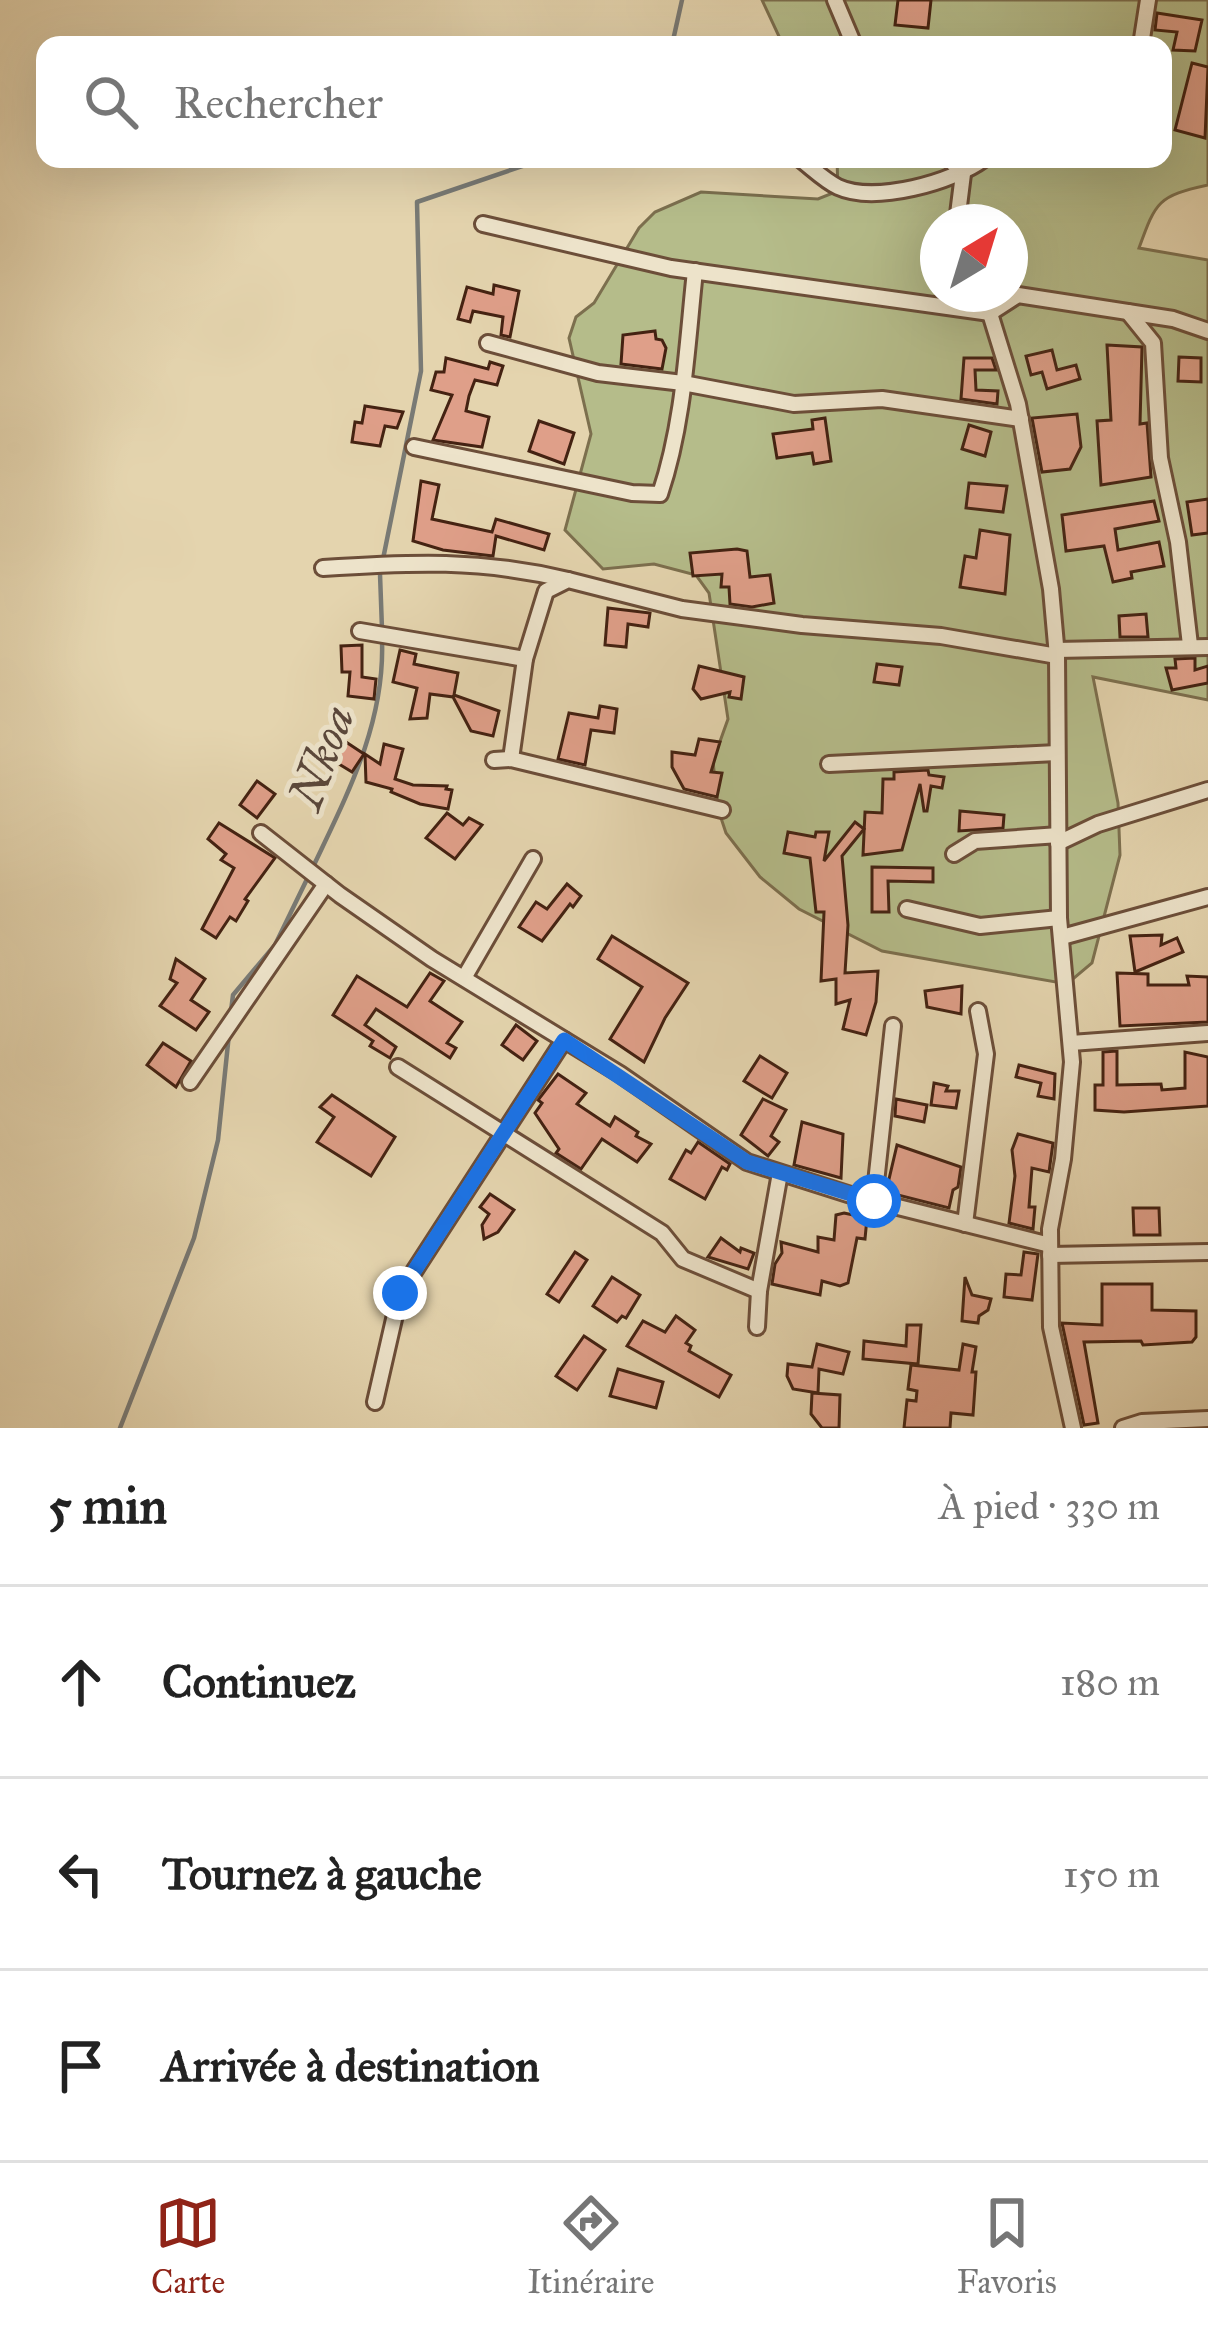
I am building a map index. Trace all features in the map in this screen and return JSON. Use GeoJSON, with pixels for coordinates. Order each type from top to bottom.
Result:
{"type":"FeatureCollection","features":[{"type":"Feature","properties":{"kind":"street"},"geometry":{"type":"LineString","coordinates":[[836,0],[850,36]]}},
{"type":"Feature","properties":{"kind":"street"},"geometry":{"type":"LineString","coordinates":[[1142,36],[1148,0]]}},
{"type":"Feature","properties":{"kind":"street"},"geometry":{"type":"LineString","coordinates":[[812,168],[841,189],[898,192],[963,175],[972,168]]}},
{"type":"Feature","properties":{"kind":"street"},"geometry":{"type":"LineString","coordinates":[[957,168],[963,175],[959,204]]}},
{"type":"Feature","properties":{"kind":"street"},"geometry":{"type":"LineString","coordinates":[[483,224],[695,272],[990,313],[1018,295],[1128,312],[1208,331]]}},
{"type":"Feature","properties":{"kind":"street"},"geometry":{"type":"LineString","coordinates":[[413,447],[632,494],[660,494],[683,382],[695,272]]}},
{"type":"Feature","properties":{"kind":"street"},"geometry":{"type":"LineString","coordinates":[[1128,312],[1154,343],[1160,458],[1178,542],[1190,645]]}},
{"type":"Feature","properties":{"kind":"street"},"geometry":{"type":"LineString","coordinates":[[990,313],[1021,419],[1051,589],[1056,653],[1059,918],[1071,1043],[1063,1159],[1050,1250],[1051,1327],[1073,1428]]}},
{"type":"Feature","properties":{"kind":"street"},"geometry":{"type":"LineString","coordinates":[[488,343],[598,373],[683,382],[794,404],[882,399],[1021,419]]}},
{"type":"Feature","properties":{"kind":"street"},"geometry":{"type":"LineString","coordinates":[[323,568],[449,561],[520,568],[682,609],[1056,653],[1208,647]]}},
{"type":"Feature","properties":{"kind":"street"},"geometry":{"type":"LineString","coordinates":[[568,580],[546,591],[503,759],[722,810]]}},
{"type":"Feature","properties":{"kind":"street"},"geometry":{"type":"LineString","coordinates":[[360,631],[525,659]]}},
{"type":"Feature","properties":{"kind":"street"},"geometry":{"type":"LineString","coordinates":[[829,764],[1057,753]]}},
{"type":"Feature","properties":{"kind":"street"},"geometry":{"type":"LineString","coordinates":[[954,854],[974,841],[1058,839],[1208,790]]}},
{"type":"Feature","properties":{"kind":"street"},"geometry":{"type":"LineString","coordinates":[[261,833],[326,884],[464,978],[747,1162],[1050,1250],[1208,1252]]}},
{"type":"Feature","properties":{"kind":"street"},"geometry":{"type":"LineString","coordinates":[[464,978],[533,859]]}},
{"type":"Feature","properties":{"kind":"street"},"geometry":{"type":"LineString","coordinates":[[190,1082],[326,884]]}},
{"type":"Feature","properties":{"kind":"street"},"geometry":{"type":"LineString","coordinates":[[1062,937],[1208,897]]}},
{"type":"Feature","properties":{"kind":"street"},"geometry":{"type":"LineString","coordinates":[[908,909],[980,926],[1059,918]]}},
{"type":"Feature","properties":{"kind":"street"},"geometry":{"type":"LineString","coordinates":[[965,1224],[986,1054],[978,1011]]}},
{"type":"Feature","properties":{"kind":"street"},"geometry":{"type":"LineString","coordinates":[[874,1201],[892,1026]]}},
{"type":"Feature","properties":{"kind":"street"},"geometry":{"type":"LineString","coordinates":[[1071,1043],[1208,1033]]}},
{"type":"Feature","properties":{"kind":"street"},"geometry":{"type":"LineString","coordinates":[[375,1402],[400,1293],[564,1040]]}},
{"type":"Feature","properties":{"kind":"street"},"geometry":{"type":"LineString","coordinates":[[398,1066],[662,1233],[683,1259],[759,1291]]}},
{"type":"Feature","properties":{"kind":"street"},"geometry":{"type":"LineString","coordinates":[[757,1327],[780,1173]]}},
{"type":"Feature","properties":{"kind":"street"},"geometry":{"type":"LineString","coordinates":[[1124,1428],[1142,1422],[1208,1419]]}},
{"type":"Feature","properties":{"kind":"green space"},"geometry":{"type":"Polygon","coordinates":[[[762,0],[1208,0],[1208,185],[1161,203],[1139,248],[1208,260],[1208,700],[1093,677],[1118,803],[1120,855],[1092,963],[1067,984],[882,951],[799,909],[760,877],[726,833],[718,809],[713,761],[728,719],[709,593],[696,575],[654,564],[603,569],[565,530],[591,434],[569,338],[576,317],[594,303],[639,228],[655,212],[701,192],[818,199],[838,191],[837,168],[1172,168],[1172,36],[779,36],[762,0]]]}},
{"type":"Feature","properties":{"kind":"building"},"geometry":{"type":"Polygon","coordinates":[[[898,0],[931,0],[928,28],[895,25],[898,0]]]}},
{"type":"Feature","properties":{"kind":"building"},"geometry":{"type":"Polygon","coordinates":[[[1157,13],[1202,20],[1195,51],[1173,50],[1177,32],[1155,30],[1157,13]]]}},
{"type":"Feature","properties":{"kind":"building"},"geometry":{"type":"Polygon","coordinates":[[[1192,63],[1208,67],[1205,138],[1175,130],[1192,63]]]}},
{"type":"Feature","properties":{"kind":"building"},"geometry":{"type":"Polygon","coordinates":[[[494,285],[519,291],[510,337],[501,335],[503,317],[473,311],[470,322],[458,319],[467,287],[493,294],[494,285]]]}},
{"type":"Feature","properties":{"kind":"building"},"geometry":{"type":"Polygon","coordinates":[[[655,331],[666,348],[662,369],[621,364],[623,335],[655,331]]]}},
{"type":"Feature","properties":{"kind":"building"},"geometry":{"type":"Polygon","coordinates":[[[1107,345],[1142,347],[1140,424],[1147,423],[1151,477],[1101,485],[1097,421],[1111,420],[1107,345]]]}},
{"type":"Feature","properties":{"kind":"building"},"geometry":{"type":"Polygon","coordinates":[[[1052,350],[1057,370],[1076,365],[1080,379],[1047,389],[1042,372],[1031,375],[1026,356],[1052,350]]]}},
{"type":"Feature","properties":{"kind":"building"},"geometry":{"type":"Polygon","coordinates":[[[1179,357],[1201,358],[1201,382],[1178,381],[1179,357]]]}},
{"type":"Feature","properties":{"kind":"building"},"geometry":{"type":"Polygon","coordinates":[[[446,358],[488,369],[490,362],[503,366],[497,385],[475,380],[469,396],[466,411],[489,417],[482,447],[433,440],[452,395],[431,390],[436,372],[444,372],[446,358]]]}},
{"type":"Feature","properties":{"kind":"building"},"geometry":{"type":"Polygon","coordinates":[[[964,358],[992,358],[996,370],[975,370],[976,390],[998,391],[997,404],[961,399],[964,358]]]}},
{"type":"Feature","properties":{"kind":"building"},"geometry":{"type":"Polygon","coordinates":[[[365,406],[403,412],[397,428],[385,426],[380,446],[352,442],[355,422],[362,423],[365,406]]]}},
{"type":"Feature","properties":{"kind":"building"},"geometry":{"type":"Polygon","coordinates":[[[1077,414],[1081,447],[1070,469],[1042,472],[1032,418],[1077,414]]]}},
{"type":"Feature","properties":{"kind":"building"},"geometry":{"type":"Polygon","coordinates":[[[825,418],[831,461],[814,464],[812,453],[777,458],[773,434],[813,429],[812,420],[825,418]]]}},
{"type":"Feature","properties":{"kind":"building"},"geometry":{"type":"Polygon","coordinates":[[[539,421],[574,433],[564,464],[529,451],[539,421]]]}},
{"type":"Feature","properties":{"kind":"building"},"geometry":{"type":"Polygon","coordinates":[[[969,425],[991,432],[985,456],[962,449],[969,425]]]}},
{"type":"Feature","properties":{"kind":"building"},"geometry":{"type":"Polygon","coordinates":[[[421,481],[439,485],[432,519],[492,532],[496,519],[549,534],[544,550],[496,536],[493,556],[413,541],[421,481]]]}},
{"type":"Feature","properties":{"kind":"building"},"geometry":{"type":"Polygon","coordinates":[[[969,483],[1007,486],[1003,512],[966,508],[969,483]]]}},
{"type":"Feature","properties":{"kind":"building"},"geometry":{"type":"Polygon","coordinates":[[[1208,499],[1208,533],[1192,535],[1187,502],[1208,499]]]}},
{"type":"Feature","properties":{"kind":"building"},"geometry":{"type":"Polygon","coordinates":[[[1154,501],[1159,521],[1115,529],[1118,550],[1159,542],[1164,566],[1131,572],[1132,578],[1113,582],[1104,546],[1066,551],[1062,515],[1154,501]]]}},
{"type":"Feature","properties":{"kind":"building"},"geometry":{"type":"Polygon","coordinates":[[[980,530],[1010,535],[1005,594],[960,587],[965,556],[976,558],[980,530]]]}},
{"type":"Feature","properties":{"kind":"building"},"geometry":{"type":"Polygon","coordinates":[[[747,551],[750,577],[770,575],[774,603],[730,604],[729,587],[721,587],[722,574],[693,576],[690,553],[747,551]]]}},
{"type":"Feature","properties":{"kind":"building"},"geometry":{"type":"Polygon","coordinates":[[[608,608],[650,613],[648,627],[628,624],[626,647],[605,645],[608,608]]]}},
{"type":"Feature","properties":{"kind":"building"},"geometry":{"type":"Polygon","coordinates":[[[1146,614],[1148,637],[1120,637],[1119,616],[1146,614]]]}},
{"type":"Feature","properties":{"kind":"building"},"geometry":{"type":"Polygon","coordinates":[[[362,645],[362,677],[376,679],[374,699],[348,696],[350,672],[342,672],[341,646],[362,645]]]}},
{"type":"Feature","properties":{"kind":"building"},"geometry":{"type":"Polygon","coordinates":[[[400,650],[416,654],[414,664],[458,673],[454,695],[499,711],[493,736],[471,731],[453,697],[430,694],[427,718],[410,719],[417,688],[393,682],[400,650]]]}},
{"type":"Feature","properties":{"kind":"building"},"geometry":{"type":"Polygon","coordinates":[[[1195,658],[1195,670],[1208,666],[1208,683],[1172,690],[1166,668],[1176,668],[1175,659],[1195,658]]]}},
{"type":"Feature","properties":{"kind":"building"},"geometry":{"type":"Polygon","coordinates":[[[877,664],[902,667],[899,685],[874,682],[877,664]]]}},
{"type":"Feature","properties":{"kind":"building"},"geometry":{"type":"Polygon","coordinates":[[[699,666],[744,677],[741,699],[729,697],[730,692],[701,699],[693,689],[699,666]]]}},
{"type":"Feature","properties":{"kind":"building"},"geometry":{"type":"Polygon","coordinates":[[[600,706],[617,709],[614,733],[591,730],[585,765],[558,759],[569,713],[598,718],[600,706]]]}},
{"type":"Feature","properties":{"kind":"building"},"geometry":{"type":"Polygon","coordinates":[[[699,739],[720,742],[711,772],[722,773],[717,797],[684,789],[672,767],[672,752],[695,755],[699,739]]]}},
{"type":"Feature","properties":{"kind":"building"},"geometry":{"type":"Polygon","coordinates":[[[346,742],[364,754],[352,772],[334,761],[346,742]]]}},
{"type":"Feature","properties":{"kind":"building"},"geometry":{"type":"Polygon","coordinates":[[[384,744],[403,749],[395,779],[447,786],[452,790],[448,809],[420,804],[366,782],[365,754],[380,764],[384,744]]]}},
{"type":"Feature","properties":{"kind":"building"},"geometry":{"type":"Polygon","coordinates":[[[928,770],[929,775],[944,777],[942,788],[931,786],[924,811],[920,784],[902,850],[863,855],[865,812],[882,813],[883,779],[894,779],[894,772],[928,770]]]}},
{"type":"Feature","properties":{"kind":"building"},"geometry":{"type":"Polygon","coordinates":[[[257,781],[275,794],[257,818],[240,805],[257,781]]]}},
{"type":"Feature","properties":{"kind":"building"},"geometry":{"type":"Polygon","coordinates":[[[960,811],[1004,815],[1003,828],[959,831],[960,811]]]}},
{"type":"Feature","properties":{"kind":"building"},"geometry":{"type":"Polygon","coordinates":[[[447,813],[463,825],[469,818],[482,825],[455,859],[426,838],[447,813]]]}},
{"type":"Feature","properties":{"kind":"building"},"geometry":{"type":"Polygon","coordinates":[[[855,822],[864,829],[842,856],[848,925],[845,973],[878,971],[876,1002],[866,1035],[843,1029],[850,1000],[836,1004],[836,979],[821,981],[824,912],[816,912],[810,858],[784,853],[788,832],[815,837],[816,832],[829,832],[824,861],[855,822]]]}},
{"type":"Feature","properties":{"kind":"building"},"geometry":{"type":"Polygon","coordinates":[[[219,823],[275,858],[245,899],[236,921],[230,917],[216,938],[202,929],[234,868],[221,860],[226,854],[208,839],[219,823]]]}},
{"type":"Feature","properties":{"kind":"building"},"geometry":{"type":"Polygon","coordinates":[[[872,867],[933,868],[933,882],[888,881],[889,912],[872,912],[872,867]]]}},
{"type":"Feature","properties":{"kind":"building"},"geometry":{"type":"Polygon","coordinates":[[[567,884],[581,896],[542,941],[519,927],[536,902],[547,909],[567,884]]]}},
{"type":"Feature","properties":{"kind":"building"},"geometry":{"type":"Polygon","coordinates":[[[1162,935],[1161,945],[1177,938],[1183,952],[1135,972],[1130,936],[1162,935]]]}},
{"type":"Feature","properties":{"kind":"building"},"geometry":{"type":"Polygon","coordinates":[[[612,936],[688,983],[644,1062],[610,1039],[642,987],[598,959],[612,936]]]}},
{"type":"Feature","properties":{"kind":"building"},"geometry":{"type":"Polygon","coordinates":[[[176,959],[205,979],[191,1000],[209,1012],[196,1030],[160,1006],[177,983],[170,979],[176,959]]]}},
{"type":"Feature","properties":{"kind":"building"},"geometry":{"type":"Polygon","coordinates":[[[430,973],[444,981],[430,1001],[462,1022],[447,1043],[456,1048],[450,1058],[376,1009],[365,1025],[396,1047],[390,1058],[333,1015],[357,976],[407,1007],[430,973]]]}},
{"type":"Feature","properties":{"kind":"building"},"geometry":{"type":"Polygon","coordinates":[[[1117,973],[1148,974],[1148,985],[1189,985],[1187,976],[1208,977],[1208,1022],[1120,1026],[1117,973]]]}},
{"type":"Feature","properties":{"kind":"building"},"geometry":{"type":"Polygon","coordinates":[[[962,986],[961,1014],[927,1007],[925,991],[962,986]]]}},
{"type":"Feature","properties":{"kind":"building"},"geometry":{"type":"Polygon","coordinates":[[[516,1025],[537,1041],[523,1060],[502,1045],[516,1025]]]}},
{"type":"Feature","properties":{"kind":"building"},"geometry":{"type":"Polygon","coordinates":[[[163,1043],[191,1061],[176,1087],[147,1065],[163,1043]]]}},
{"type":"Feature","properties":{"kind":"building"},"geometry":{"type":"Polygon","coordinates":[[[1117,1051],[1117,1085],[1161,1084],[1162,1090],[1185,1088],[1185,1052],[1208,1057],[1208,1106],[1095,1110],[1095,1085],[1103,1085],[1103,1052],[1117,1051]]]}},
{"type":"Feature","properties":{"kind":"building"},"geometry":{"type":"Polygon","coordinates":[[[760,1056],[787,1073],[772,1098],[744,1081],[760,1056]]]}},
{"type":"Feature","properties":{"kind":"building"},"geometry":{"type":"Polygon","coordinates":[[[1019,1065],[1055,1074],[1054,1099],[1038,1096],[1041,1083],[1016,1077],[1019,1065]]]}},
{"type":"Feature","properties":{"kind":"building"},"geometry":{"type":"Polygon","coordinates":[[[558,1074],[586,1093],[577,1104],[610,1126],[615,1117],[651,1144],[637,1162],[602,1139],[581,1169],[556,1153],[559,1149],[535,1113],[542,1103],[538,1100],[558,1074]]]}},
{"type":"Feature","properties":{"kind":"building"},"geometry":{"type":"Polygon","coordinates":[[[934,1083],[948,1086],[946,1091],[959,1091],[956,1108],[931,1105],[934,1083]]]}},
{"type":"Feature","properties":{"kind":"building"},"geometry":{"type":"Polygon","coordinates":[[[332,1095],[395,1137],[371,1176],[317,1142],[334,1117],[320,1107],[332,1095]]]}},
{"type":"Feature","properties":{"kind":"building"},"geometry":{"type":"Polygon","coordinates":[[[763,1099],[786,1110],[771,1136],[779,1142],[768,1156],[741,1135],[763,1099]]]}},
{"type":"Feature","properties":{"kind":"building"},"geometry":{"type":"Polygon","coordinates":[[[896,1099],[927,1105],[924,1122],[895,1116],[896,1099]]]}},
{"type":"Feature","properties":{"kind":"building"},"geometry":{"type":"Polygon","coordinates":[[[802,1122],[843,1134],[841,1178],[794,1165],[802,1122]]]}},
{"type":"Feature","properties":{"kind":"building"},"geometry":{"type":"Polygon","coordinates":[[[1018,1134],[1053,1143],[1049,1172],[1032,1168],[1029,1207],[1035,1207],[1033,1229],[1009,1223],[1015,1176],[1012,1150],[1018,1134]]]}},
{"type":"Feature","properties":{"kind":"building"},"geometry":{"type":"Polygon","coordinates":[[[698,1142],[730,1164],[727,1170],[722,1167],[705,1199],[670,1179],[686,1150],[691,1153],[698,1142]]]}},
{"type":"Feature","properties":{"kind":"building"},"geometry":{"type":"Polygon","coordinates":[[[897,1145],[961,1167],[949,1208],[886,1192],[897,1145]]]}},
{"type":"Feature","properties":{"kind":"building"},"geometry":{"type":"Polygon","coordinates":[[[490,1194],[514,1210],[498,1232],[484,1239],[482,1225],[489,1214],[480,1207],[490,1194]]]}},
{"type":"Feature","properties":{"kind":"building"},"geometry":{"type":"Polygon","coordinates":[[[1133,1208],[1159,1208],[1160,1235],[1134,1235],[1133,1208]]]}},
{"type":"Feature","properties":{"kind":"building"},"geometry":{"type":"Polygon","coordinates":[[[836,1215],[867,1218],[865,1239],[857,1238],[848,1283],[840,1286],[822,1281],[820,1295],[772,1284],[781,1242],[818,1252],[818,1237],[834,1240],[836,1215]]]}},
{"type":"Feature","properties":{"kind":"building"},"geometry":{"type":"Polygon","coordinates":[[[721,1238],[740,1252],[741,1248],[754,1253],[748,1269],[708,1257],[721,1238]]]}},
{"type":"Feature","properties":{"kind":"building"},"geometry":{"type":"Polygon","coordinates":[[[575,1252],[587,1260],[559,1302],[547,1294],[575,1252]]]}},
{"type":"Feature","properties":{"kind":"building"},"geometry":{"type":"Polygon","coordinates":[[[1024,1252],[1038,1254],[1032,1300],[1004,1297],[1006,1274],[1021,1275],[1024,1252]]]}},
{"type":"Feature","properties":{"kind":"building"},"geometry":{"type":"Polygon","coordinates":[[[612,1277],[640,1295],[626,1318],[617,1322],[593,1306],[612,1277]]]}},
{"type":"Feature","properties":{"kind":"building"},"geometry":{"type":"Polygon","coordinates":[[[965,1277],[972,1295],[991,1299],[978,1323],[962,1321],[965,1277]]]}},
{"type":"Feature","properties":{"kind":"building"},"geometry":{"type":"Polygon","coordinates":[[[1102,1284],[1152,1284],[1152,1310],[1196,1311],[1196,1337],[1192,1342],[1143,1345],[1141,1341],[1084,1342],[1098,1423],[1084,1425],[1062,1323],[1102,1325],[1102,1284]]]}},
{"type":"Feature","properties":{"kind":"building"},"geometry":{"type":"Polygon","coordinates":[[[676,1316],[695,1330],[686,1343],[691,1346],[689,1351],[731,1375],[719,1397],[627,1346],[643,1321],[665,1332],[676,1316]]]}},
{"type":"Feature","properties":{"kind":"building"},"geometry":{"type":"Polygon","coordinates":[[[907,1325],[921,1325],[918,1364],[863,1359],[864,1341],[906,1346],[907,1325]]]}},
{"type":"Feature","properties":{"kind":"building"},"geometry":{"type":"Polygon","coordinates":[[[584,1336],[605,1350],[577,1390],[556,1376],[584,1336]]]}},
{"type":"Feature","properties":{"kind":"building"},"geometry":{"type":"Polygon","coordinates":[[[817,1344],[849,1352],[843,1374],[819,1369],[818,1393],[793,1389],[788,1364],[812,1367],[817,1344]]]}},
{"type":"Feature","properties":{"kind":"building"},"geometry":{"type":"Polygon","coordinates":[[[963,1344],[976,1347],[973,1415],[951,1413],[950,1428],[904,1428],[907,1400],[916,1401],[917,1391],[908,1389],[911,1365],[959,1370],[963,1344]]]}},
{"type":"Feature","properties":{"kind":"building"},"geometry":{"type":"Polygon","coordinates":[[[618,1369],[663,1382],[656,1408],[610,1396],[618,1369]]]}},
{"type":"Feature","properties":{"kind":"building"},"geometry":{"type":"Polygon","coordinates":[[[812,1393],[840,1395],[839,1428],[822,1428],[811,1414],[812,1393]]]}},
{"type":"Feature","properties":{"kind":"waterway","name":"Nkoa"},"geometry":{"type":"LineString","coordinates":[[674,36],[682,0]]}},
{"type":"Feature","properties":{"kind":"waterway","name":"Nkoa"},"geometry":{"type":"LineString","coordinates":[[382,629],[380,574],[421,371],[417,202],[517,168]]}},
{"type":"Feature","properties":{"kind":"waterway","name":"Nkoa"},"geometry":{"type":"LineString","coordinates":[[313,867],[371,729],[382,640]]}},
{"type":"Feature","properties":{"kind":"waterway","name":"Nkoa"},"geometry":{"type":"LineString","coordinates":[[231,1011],[233,995],[275,945],[308,877]]}},
{"type":"Feature","properties":{"kind":"waterway","name":"Nkoa"},"geometry":{"type":"LineString","coordinates":[[120,1428],[194,1238],[218,1140],[229,1034]]}},
{"type":"Feature","properties":{"kind":"route"},"geometry":{"type":"LineString","coordinates":[[400,1293],[564,1040],[747,1162],[874,1201]]}}]}
